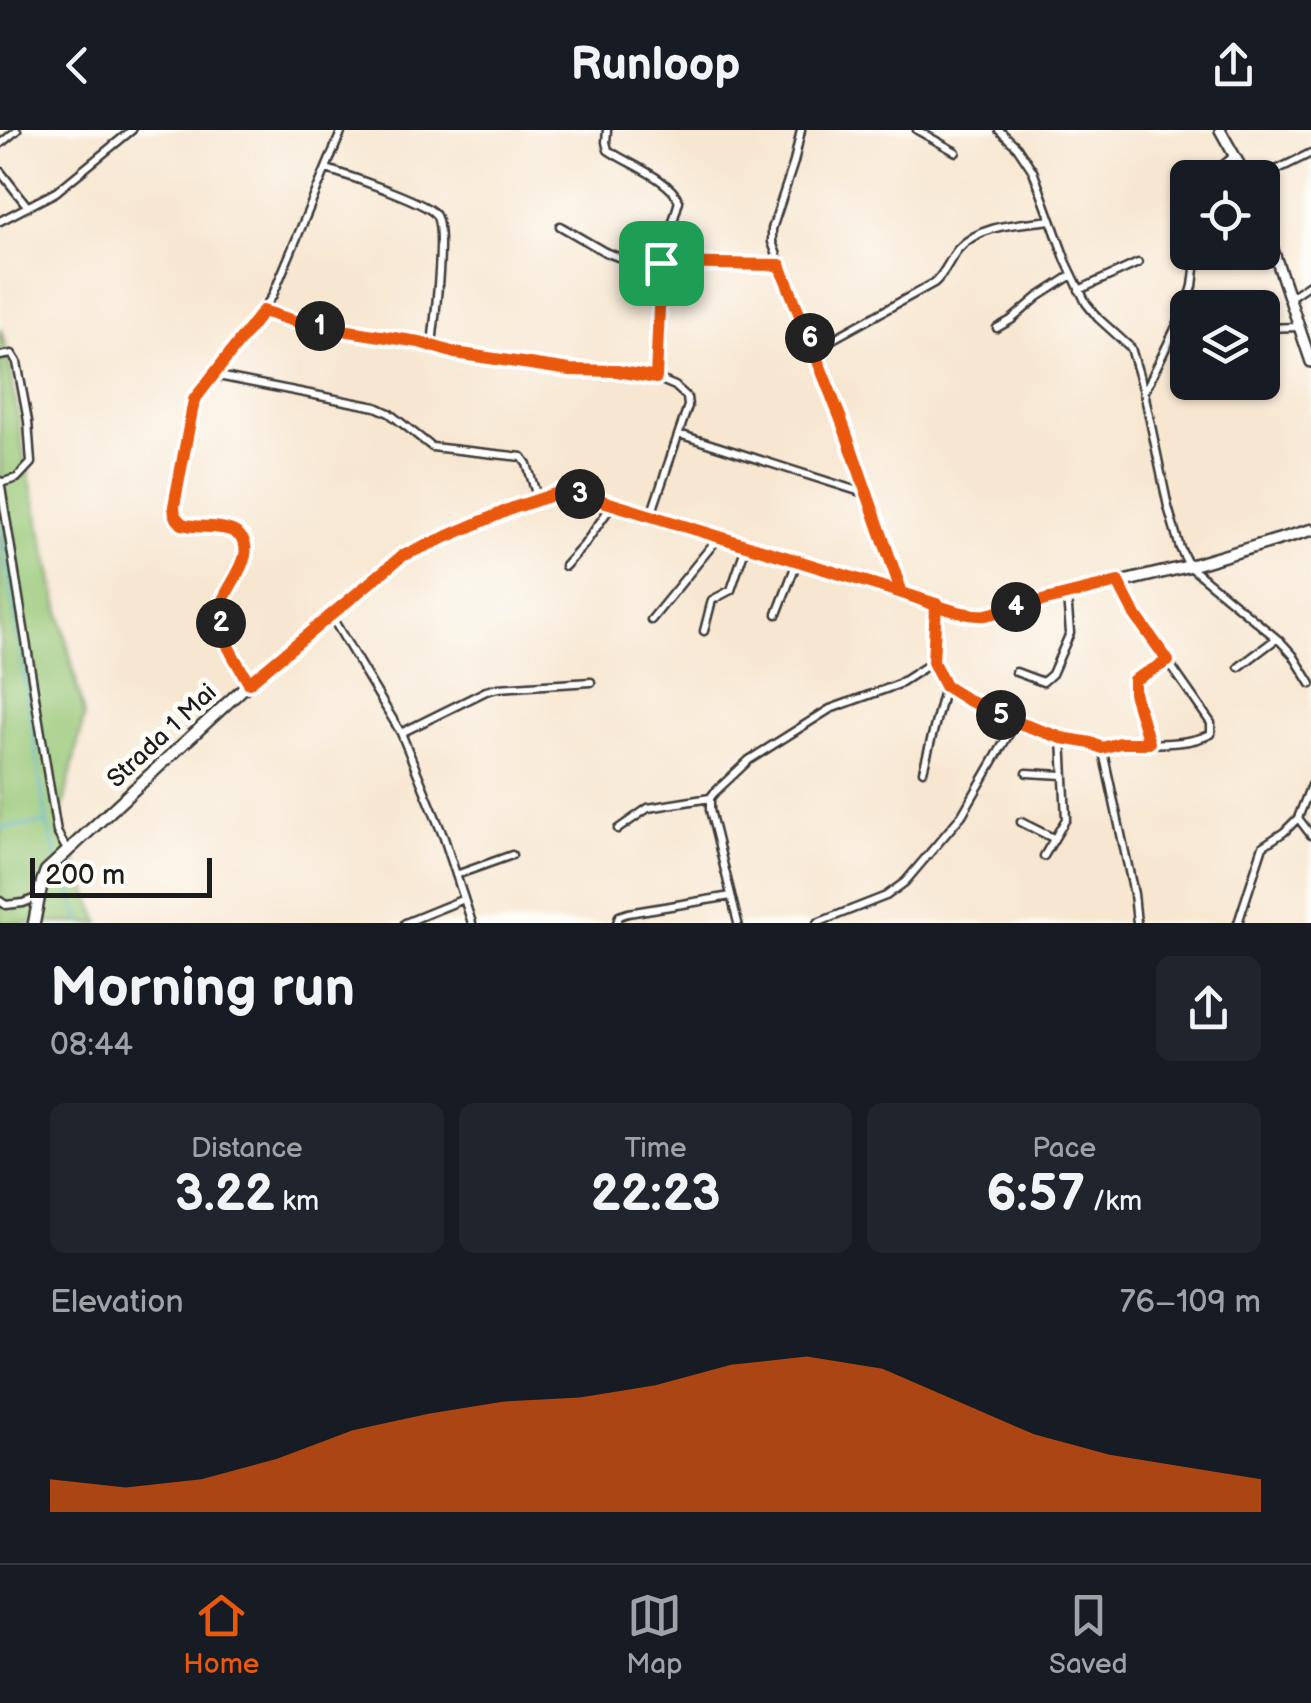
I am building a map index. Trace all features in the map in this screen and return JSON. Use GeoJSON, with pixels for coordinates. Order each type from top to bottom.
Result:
{"type":"FeatureCollection","features":[{"type":"Feature","properties":{"kind":"main road","name":"Strada 1 Mai"},"geometry":{"type":"LineString","coordinates":[[34,923],[46,871],[249,683],[402,556],[537,498],[561,492],[580,494],[979,616],[1190,566],[1311,530]]}},
{"type":"Feature","properties":{"kind":"street"},"geometry":{"type":"LineString","coordinates":[[0,144],[17,130]]}},
{"type":"Feature","properties":{"kind":"street"},"geometry":{"type":"LineString","coordinates":[[0,221],[56,192],[132,130]]}},
{"type":"Feature","properties":{"kind":"street"},"geometry":{"type":"LineString","coordinates":[[249,683],[222,630],[220,611],[244,562],[243,540],[230,531],[182,524],[175,516],[174,506],[191,408],[198,392],[263,311],[279,283],[342,130]]}},
{"type":"Feature","properties":{"kind":"street"},"geometry":{"type":"LineString","coordinates":[[607,130],[608,150],[668,186],[679,200],[661,263],[656,378]]}},
{"type":"Feature","properties":{"kind":"street"},"geometry":{"type":"LineString","coordinates":[[801,130],[772,229],[772,242],[815,349],[902,593]]}},
{"type":"Feature","properties":{"kind":"street"},"geometry":{"type":"LineString","coordinates":[[918,130],[956,152]]}},
{"type":"Feature","properties":{"kind":"street"},"geometry":{"type":"LineString","coordinates":[[999,130],[1017,147],[1033,171],[1079,290],[1098,318],[1131,348],[1168,507],[1180,548],[1190,566],[1276,638],[1309,674],[1311,684]]}},
{"type":"Feature","properties":{"kind":"street"},"geometry":{"type":"LineString","coordinates":[[1220,130],[1238,160]]}},
{"type":"Feature","properties":{"kind":"street"},"geometry":{"type":"LineString","coordinates":[[1280,168],[1311,153]]}},
{"type":"Feature","properties":{"kind":"street"},"geometry":{"type":"LineString","coordinates":[[1229,160],[1235,155]]}},
{"type":"Feature","properties":{"kind":"street"},"geometry":{"type":"LineString","coordinates":[[327,169],[390,192],[437,216],[439,268],[432,345]]}},
{"type":"Feature","properties":{"kind":"street"},"geometry":{"type":"LineString","coordinates":[[0,171],[28,207]]}},
{"type":"Feature","properties":{"kind":"street"},"geometry":{"type":"LineString","coordinates":[[815,349],[934,283],[958,250],[978,234],[1052,220]]}},
{"type":"Feature","properties":{"kind":"street"},"geometry":{"type":"LineString","coordinates":[[560,226],[626,260],[780,265]]}},
{"type":"Feature","properties":{"kind":"street"},"geometry":{"type":"LineString","coordinates":[[1079,290],[1138,263]]}},
{"type":"Feature","properties":{"kind":"street"},"geometry":{"type":"LineString","coordinates":[[1280,268],[1311,362]]}},
{"type":"Feature","properties":{"kind":"street"},"geometry":{"type":"LineString","coordinates":[[1144,392],[1188,302],[1195,270]]}},
{"type":"Feature","properties":{"kind":"street"},"geometry":{"type":"LineString","coordinates":[[997,328],[1072,275]]}},
{"type":"Feature","properties":{"kind":"street"},"geometry":{"type":"LineString","coordinates":[[1290,297],[1311,283]]}},
{"type":"Feature","properties":{"kind":"street"},"geometry":{"type":"LineString","coordinates":[[263,311],[304,324],[432,345],[455,353],[570,370],[617,371],[675,386],[687,397],[688,406],[652,515]]}},
{"type":"Feature","properties":{"kind":"street"},"geometry":{"type":"LineString","coordinates":[[1280,327],[1299,326]]}},
{"type":"Feature","properties":{"kind":"street"},"geometry":{"type":"LineString","coordinates":[[0,356],[12,354],[17,362],[28,421],[31,463],[16,478],[0,482],[62,855]]}},
{"type":"Feature","properties":{"kind":"street"},"geometry":{"type":"LineString","coordinates":[[213,376],[376,407],[432,447],[522,457],[528,464],[537,498]]}},
{"type":"Feature","properties":{"kind":"street"},"geometry":{"type":"LineString","coordinates":[[679,434],[868,495]]}},
{"type":"Feature","properties":{"kind":"street"},"geometry":{"type":"LineString","coordinates":[[566,566],[613,504]]}},
{"type":"Feature","properties":{"kind":"street"},"geometry":{"type":"LineString","coordinates":[[651,620],[720,536]]}},
{"type":"Feature","properties":{"kind":"street"},"geometry":{"type":"LineString","coordinates":[[704,631],[712,600],[731,590],[746,544]]}},
{"type":"Feature","properties":{"kind":"street"},"geometry":{"type":"LineString","coordinates":[[777,614],[798,560]]}},
{"type":"Feature","properties":{"kind":"street"},"geometry":{"type":"LineString","coordinates":[[936,604],[933,662],[945,686],[966,699],[1016,722],[1102,748],[1120,743],[1173,744],[1212,734],[1211,723],[1134,613],[1118,582]]}},
{"type":"Feature","properties":{"kind":"street"},"geometry":{"type":"LineString","coordinates":[[1016,672],[1043,682],[1052,674],[1070,633],[1067,594]]}},
{"type":"Feature","properties":{"kind":"street"},"geometry":{"type":"LineString","coordinates":[[330,615],[401,733],[444,838],[472,923]]}},
{"type":"Feature","properties":{"kind":"street"},"geometry":{"type":"LineString","coordinates":[[1239,667],[1276,638]]}},
{"type":"Feature","properties":{"kind":"street"},"geometry":{"type":"LineString","coordinates":[[1149,743],[1134,693],[1134,680],[1168,661]]}},
{"type":"Feature","properties":{"kind":"street"},"geometry":{"type":"LineString","coordinates":[[618,830],[648,808],[710,798],[750,760],[810,722],[847,702],[897,685],[933,662]]}},
{"type":"Feature","properties":{"kind":"street"},"geometry":{"type":"LineString","coordinates":[[401,733],[486,691],[590,682]]}},
{"type":"Feature","properties":{"kind":"street"},"geometry":{"type":"LineString","coordinates":[[923,771],[945,686]]}},
{"type":"Feature","properties":{"kind":"street"},"geometry":{"type":"LineString","coordinates":[[817,923],[886,896],[905,882],[962,815],[1016,722]]}},
{"type":"Feature","properties":{"kind":"street"},"geometry":{"type":"LineString","coordinates":[[1044,856],[1066,819],[1062,738]]}},
{"type":"Feature","properties":{"kind":"street"},"geometry":{"type":"LineString","coordinates":[[1102,748],[1137,923]]}},
{"type":"Feature","properties":{"kind":"street"},"geometry":{"type":"LineString","coordinates":[[1027,773],[1063,775]]}},
{"type":"Feature","properties":{"kind":"street"},"geometry":{"type":"LineString","coordinates":[[1238,923],[1263,846],[1298,818],[1311,785]]}},
{"type":"Feature","properties":{"kind":"street"},"geometry":{"type":"LineString","coordinates":[[710,798],[738,923]]}},
{"type":"Feature","properties":{"kind":"street"},"geometry":{"type":"LineString","coordinates":[[1298,818],[1311,835]]}},
{"type":"Feature","properties":{"kind":"street"},"geometry":{"type":"LineString","coordinates":[[1021,822],[1053,838]]}},
{"type":"Feature","properties":{"kind":"street"},"geometry":{"type":"LineString","coordinates":[[456,875],[512,855]]}},
{"type":"Feature","properties":{"kind":"street"},"geometry":{"type":"LineString","coordinates":[[0,901],[6,905],[23,903],[40,896]]}},
{"type":"Feature","properties":{"kind":"street"},"geometry":{"type":"LineString","coordinates":[[617,923],[620,916],[628,913],[731,896]]}},
{"type":"Feature","properties":{"kind":"street"},"geometry":{"type":"LineString","coordinates":[[405,923],[464,899]]}},
{"type":"Feature","properties":{"kind":"green space"},"geometry":{"type":"Polygon","coordinates":[[[0,328],[8,354],[24,455],[84,717],[60,820],[100,923],[0,923],[0,328]]]}},
{"type":"Feature","properties":{"kind":"waterway"},"geometry":{"type":"LineString","coordinates":[[0,521],[47,823],[57,856]]}},
{"type":"Feature","properties":{"kind":"waterway"},"geometry":{"type":"LineString","coordinates":[[0,828],[47,823]]}},
{"type":"Feature","properties":{"kind":"waterway"},"geometry":{"type":"LineString","coordinates":[[60,863],[81,923]]}},
{"type":"Feature","properties":{"kind":"route"},"geometry":{"type":"LineString","coordinates":[[661,263],[656,378],[455,353],[419,342],[304,324],[263,311],[194,400],[174,506],[175,516],[182,524],[230,531],[243,540],[244,562],[220,611],[222,630],[249,683],[402,556],[537,498],[561,492],[652,515],[902,593],[936,604],[960,612],[972,615],[986,615],[1118,582],[1134,613],[1168,661],[1134,680],[1134,693],[1149,743],[1120,743],[1102,748],[1062,738],[1016,722],[945,686],[933,662],[936,604],[902,593],[815,349],[780,265],[661,263]]}}]}
